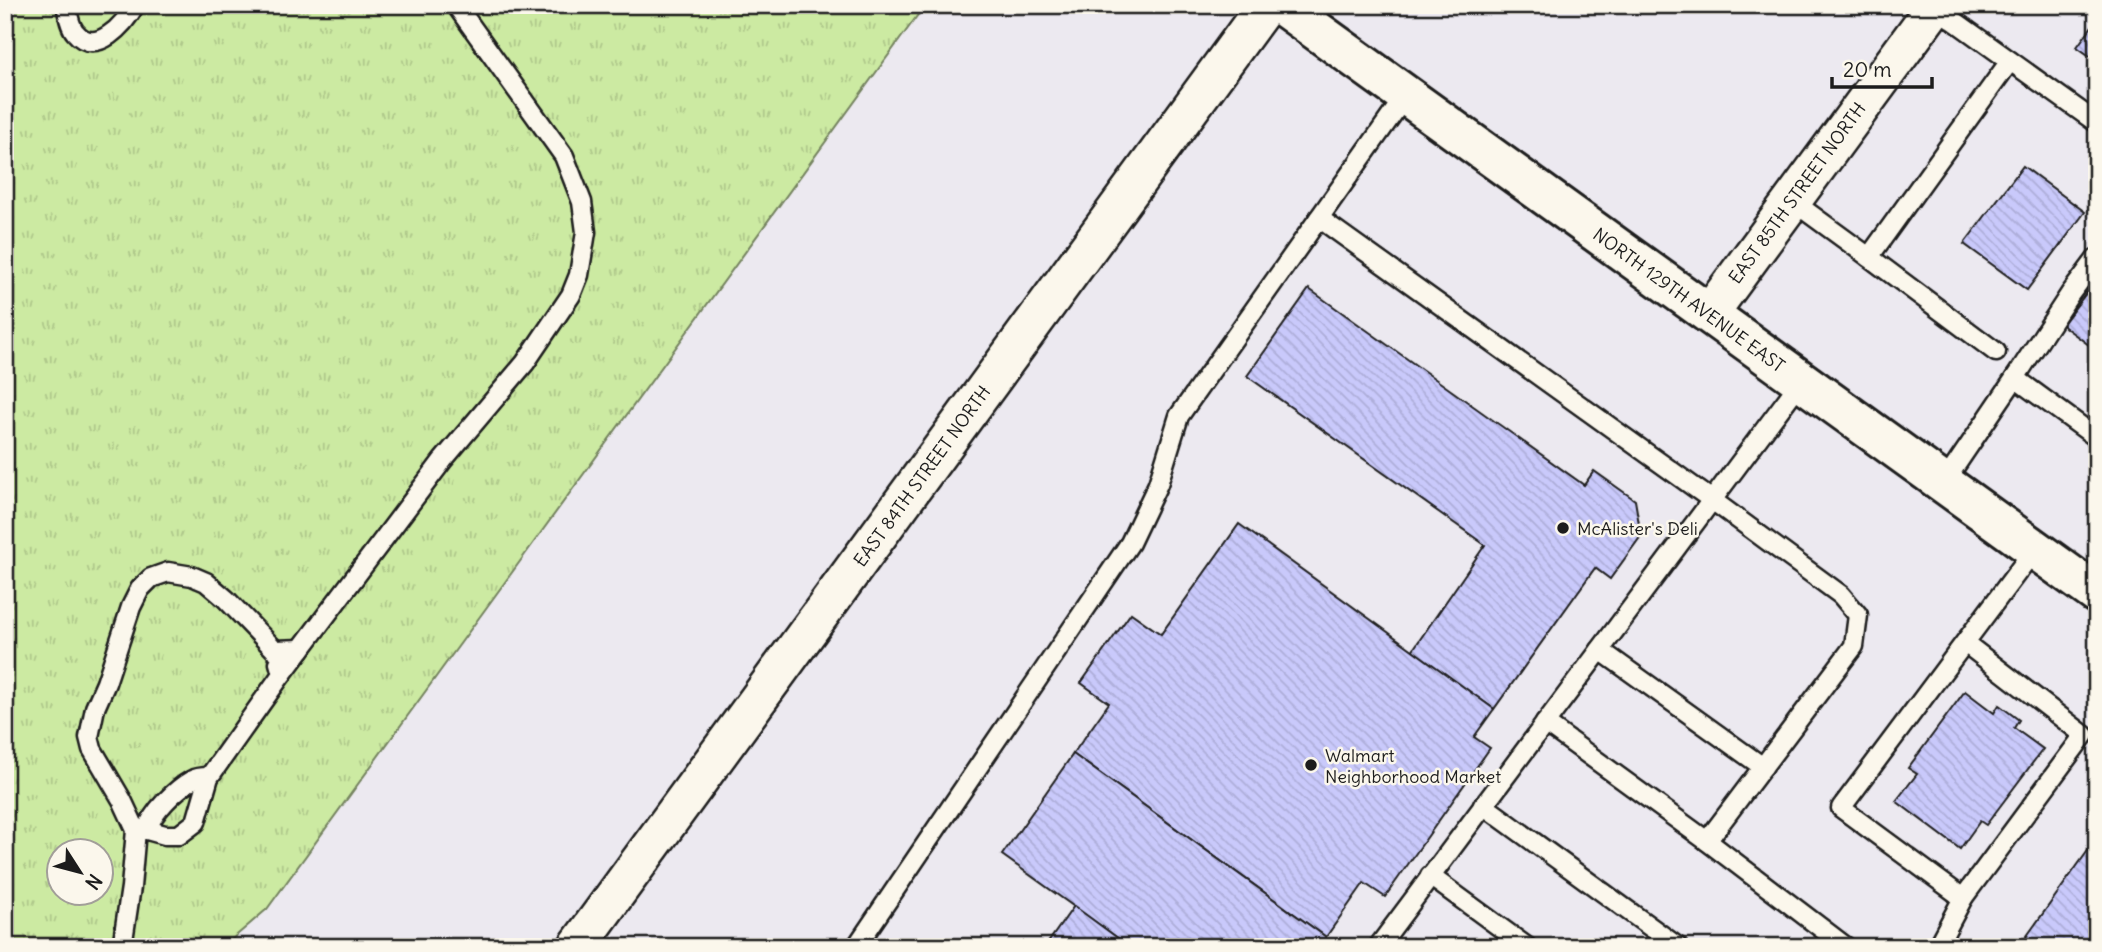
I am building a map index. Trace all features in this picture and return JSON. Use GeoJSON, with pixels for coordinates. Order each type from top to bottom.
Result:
{"type":"FeatureCollection","features":[{"type":"Feature","properties":{"kind":"main road","name":"NORTH 129TH AVENUE EAST"},"geometry":{"type":"LineString","coordinates":[[1282,5],[2097,594]]}},
{"type":"Feature","properties":{"kind":"street","name":"EAST 84TH STREET NORTH"},"geometry":{"type":"LineString","coordinates":[[577,947],[1266,5]]}},
{"type":"Feature","properties":{"kind":"street","name":"EAST 85TH STREET NORTH"},"geometry":{"type":"LineString","coordinates":[[1709,314],[1936,6]]}},
{"type":"Feature","properties":{"kind":"lane"},"geometry":{"type":"LineString","coordinates":[[66,5],[75,32],[83,38],[93,40],[114,33],[135,5]]}},
{"type":"Feature","properties":{"kind":"lane"},"geometry":{"type":"LineString","coordinates":[[282,674],[275,650],[206,582],[192,576],[168,572],[151,578],[140,589],[95,708],[89,737],[92,749],[141,830],[179,835],[196,822],[209,777],[282,674],[419,491],[525,363],[571,295],[579,275],[586,232],[582,202],[564,156],[456,5]]}},
{"type":"Feature","properties":{"kind":"lane"},"geometry":{"type":"LineString","coordinates":[[1936,6],[2097,123]]}},
{"type":"Feature","properties":{"kind":"lane"},"geometry":{"type":"LineString","coordinates":[[1869,257],[2010,61]]}},
{"type":"Feature","properties":{"kind":"lane"},"geometry":{"type":"LineString","coordinates":[[856,947],[1130,543],[1158,484],[1179,416],[1406,95]]}},
{"type":"Feature","properties":{"kind":"lane"},"geometry":{"type":"LineString","coordinates":[[1791,200],[1996,352]]}},
{"type":"Feature","properties":{"kind":"lane"},"geometry":{"type":"LineString","coordinates":[[1319,218],[1841,595],[1858,615],[1854,646],[1707,841]]}},
{"type":"Feature","properties":{"kind":"lane"},"geometry":{"type":"LineString","coordinates":[[1943,484],[2097,258]]}},
{"type":"Feature","properties":{"kind":"lane"},"geometry":{"type":"LineString","coordinates":[[2015,378],[2097,438]]}},
{"type":"Feature","properties":{"kind":"lane"},"geometry":{"type":"LineString","coordinates":[[1378,947],[1801,381]]}},
{"type":"Feature","properties":{"kind":"lane"},"geometry":{"type":"LineString","coordinates":[[1963,898],[1841,808],[2034,550]]}},
{"type":"Feature","properties":{"kind":"lane"},"geometry":{"type":"LineString","coordinates":[[1937,947],[1963,898],[2084,735],[1965,643]]}},
{"type":"Feature","properties":{"kind":"lane"},"geometry":{"type":"LineString","coordinates":[[275,650],[301,649]]}},
{"type":"Feature","properties":{"kind":"lane"},"geometry":{"type":"LineString","coordinates":[[1600,650],[1763,767]]}},
{"type":"Feature","properties":{"kind":"lane"},"geometry":{"type":"LineString","coordinates":[[1545,723],[1846,947]]}},
{"type":"Feature","properties":{"kind":"lane"},"geometry":{"type":"LineString","coordinates":[[122,947],[141,830],[155,813],[194,778],[209,777]]}},
{"type":"Feature","properties":{"kind":"lane"},"geometry":{"type":"LineString","coordinates":[[1483,805],[1678,947]]}},
{"type":"Feature","properties":{"kind":"lane"},"geometry":{"type":"LineString","coordinates":[[1430,876],[1527,947]]}},
{"type":"Feature","properties":{"kind":"green space"},"geometry":{"type":"Polygon","coordinates":[[[5,5],[925,5],[267,909],[223,947],[5,947],[5,5]]]}},
{"type":"Feature","properties":{"kind":"building"},"geometry":{"type":"Polygon","coordinates":[[[2097,19],[2097,61],[2077,47],[2097,19]]]}},
{"type":"Feature","properties":{"kind":"building"},"geometry":{"type":"Polygon","coordinates":[[[2023,166],[2085,212],[2027,290],[1964,244],[2023,166]]]}},
{"type":"Feature","properties":{"kind":"building"},"geometry":{"type":"Polygon","coordinates":[[[2097,279],[2097,351],[2062,325],[2097,279]]]}},
{"type":"Feature","properties":{"kind":"building"},"geometry":{"type":"Polygon","coordinates":[[[1309,289],[1584,485],[1594,471],[1635,500],[1641,536],[1610,579],[1595,568],[1494,709],[1412,651],[1485,545],[1247,376],[1309,289]]]}},
{"type":"Feature","properties":{"kind":"building"},"geometry":{"type":"Polygon","coordinates":[[[1239,524],[1494,709],[1474,737],[1490,748],[1385,897],[1364,883],[1326,937],[1073,754],[1109,703],[1081,683],[1131,613],[1161,634],[1239,524]]]}},
{"type":"Feature","properties":{"kind":"building"},"geometry":{"type":"Polygon","coordinates":[[[1965,691],[1994,713],[1999,705],[2019,720],[2014,728],[2043,749],[1986,825],[1980,821],[1960,849],[1896,801],[1917,774],[1908,768],[1965,691]]]}},
{"type":"Feature","properties":{"kind":"building"},"geometry":{"type":"Polygon","coordinates":[[[1073,754],[1326,937],[1319,947],[1130,947],[1002,855],[1073,754]]]}},
{"type":"Feature","properties":{"kind":"building"},"geometry":{"type":"Polygon","coordinates":[[[2097,838],[2097,944],[2094,947],[2019,947],[2097,838]]]}},
{"type":"Feature","properties":{"kind":"building"},"geometry":{"type":"Polygon","coordinates":[[[1074,906],[1130,947],[1045,947],[1074,906]]]}},
{"type":"Feature","properties":{"kind":"place","name":"McAlister's Deli"},"geometry":{"type":"Point","coordinates":[1563,528]}},
{"type":"Feature","properties":{"kind":"place","name":"Walmart Neighborhood Market"},"geometry":{"type":"Point","coordinates":[1311,765]}}]}
